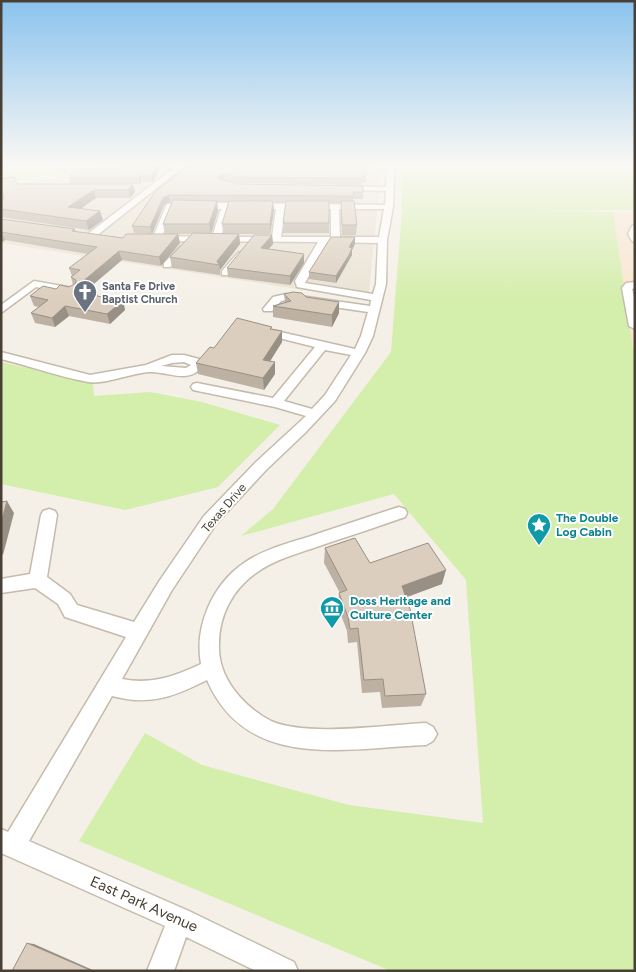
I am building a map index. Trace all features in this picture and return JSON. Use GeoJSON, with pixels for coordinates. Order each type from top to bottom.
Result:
{"type":"FeatureCollection","features":[{"type":"Feature","properties":{"kind":"street"},"geometry":{"type":"LineString","coordinates":[[108,237],[88,235],[124,209]]}},
{"type":"Feature","properties":{"kind":"street"},"geometry":{"type":"LineString","coordinates":[[168,209],[152,239],[383,240]]}},
{"type":"Feature","properties":{"kind":"street"},"geometry":{"type":"LineString","coordinates":[[216,239],[225,209]]}},
{"type":"Feature","properties":{"kind":"street"},"geometry":{"type":"LineString","coordinates":[[276,239],[280,209]]}},
{"type":"Feature","properties":{"kind":"street"},"geometry":{"type":"LineString","coordinates":[[334,209],[330,239],[300,281],[301,285],[376,304]]}},
{"type":"Feature","properties":{"kind":"street","name":"Texas Drive"},"geometry":{"type":"LineString","coordinates":[[7,844],[108,685],[166,584],[210,520],[261,466],[330,398],[359,352],[367,336],[381,284],[383,240],[389,209]]}},
{"type":"Feature","properties":{"kind":"street"},"geometry":{"type":"LineString","coordinates":[[635,228],[632,234],[635,239]]}},
{"type":"Feature","properties":{"kind":"street"},"geometry":{"type":"LineString","coordinates":[[167,265],[191,239]]}},
{"type":"Feature","properties":{"kind":"street"},"geometry":{"type":"LineString","coordinates":[[225,273],[251,239]]}},
{"type":"Feature","properties":{"kind":"street"},"geometry":{"type":"LineString","coordinates":[[1,310],[34,284],[73,291]]}},
{"type":"Feature","properties":{"kind":"street"},"geometry":{"type":"LineString","coordinates":[[635,284],[627,288],[635,326]]}},
{"type":"Feature","properties":{"kind":"street"},"geometry":{"type":"LineString","coordinates":[[268,310],[277,299],[286,297],[376,304]]}},
{"type":"Feature","properties":{"kind":"street"},"geometry":{"type":"LineString","coordinates":[[251,328],[322,346],[359,352]]}},
{"type":"Feature","properties":{"kind":"street"},"geometry":{"type":"LineString","coordinates":[[276,403],[322,346]]}},
{"type":"Feature","properties":{"kind":"street"},"geometry":{"type":"LineString","coordinates":[[1,355],[90,379],[150,368]]}},
{"type":"Feature","properties":{"kind":"street"},"geometry":{"type":"LineString","coordinates":[[197,387],[276,403],[314,414]]}},
{"type":"Feature","properties":{"kind":"street"},"geometry":{"type":"LineString","coordinates":[[399,512],[270,557],[243,574],[226,592],[215,613],[209,638],[212,668],[221,688],[238,711],[257,726],[281,736],[311,741],[426,734]]}},
{"type":"Feature","properties":{"kind":"street"},"geometry":{"type":"LineString","coordinates":[[38,580],[49,515]]}},
{"type":"Feature","properties":{"kind":"street"},"geometry":{"type":"LineString","coordinates":[[1,586],[38,580],[64,599],[72,612],[138,632]]}},
{"type":"Feature","properties":{"kind":"street"},"geometry":{"type":"LineString","coordinates":[[108,685],[139,693],[152,692],[170,687],[212,668]]}},
{"type":"Feature","properties":{"kind":"street","name":"East Park Avenue"},"geometry":{"type":"LineString","coordinates":[[7,844],[180,920],[285,971]]}},
{"type":"Feature","properties":{"kind":"street"},"geometry":{"type":"LineString","coordinates":[[160,971],[180,920]]}},
{"type":"Feature","properties":{"kind":"shaded area"},"geometry":{"type":"Polygon","coordinates":[[[1,209],[377,209],[368,300],[1,243],[1,209]]]}},
{"type":"Feature","properties":{"kind":"shaded area"},"geometry":{"type":"Polygon","coordinates":[[[613,212],[635,212],[635,363],[622,276],[613,212]]]}},
{"type":"Feature","properties":{"kind":"green space"},"geometry":{"type":"Polygon","coordinates":[[[635,209],[527,211],[613,212],[635,363],[635,971],[391,971],[79,841],[145,733],[202,765],[349,805],[483,823],[466,580],[394,494],[241,536],[273,509],[391,352],[402,210],[635,209]]]}},
{"type":"Feature","properties":{"kind":"green space"},"geometry":{"type":"Polygon","coordinates":[[[1,362],[93,383],[94,396],[150,392],[202,402],[280,425],[218,487],[125,510],[1,484],[1,362]]]}},
{"type":"Feature","properties":{"kind":"building"},"geometry":{"type":"Polygon","coordinates":[[[4,209],[100,211],[86,221],[4,209]]]}},
{"type":"Feature","properties":{"kind":"building"},"geometry":{"type":"Polygon","coordinates":[[[143,209],[158,209],[150,227],[132,226],[143,209]]]}},
{"type":"Feature","properties":{"kind":"building"},"geometry":{"type":"Polygon","coordinates":[[[169,209],[214,209],[209,224],[163,224],[169,209]]]}},
{"type":"Feature","properties":{"kind":"building"},"geometry":{"type":"Polygon","coordinates":[[[226,209],[272,209],[270,224],[222,224],[226,209]]]}},
{"type":"Feature","properties":{"kind":"building"},"geometry":{"type":"Polygon","coordinates":[[[285,209],[329,209],[329,223],[283,223],[285,209]]]}},
{"type":"Feature","properties":{"kind":"building"},"geometry":{"type":"Polygon","coordinates":[[[341,209],[355,209],[357,225],[342,225],[341,209]]]}},
{"type":"Feature","properties":{"kind":"building"},"geometry":{"type":"Polygon","coordinates":[[[1,219],[75,229],[72,231],[123,238],[126,234],[178,234],[159,257],[119,251],[75,288],[96,291],[92,295],[123,301],[107,314],[65,306],[52,318],[31,313],[48,300],[30,296],[43,286],[56,289],[60,285],[69,287],[76,283],[76,280],[71,277],[80,270],[69,268],[97,247],[1,232],[1,219]]]}},
{"type":"Feature","properties":{"kind":"building"},"geometry":{"type":"Polygon","coordinates":[[[193,233],[239,234],[217,261],[219,265],[170,257],[193,233]]]}},
{"type":"Feature","properties":{"kind":"building"},"geometry":{"type":"Polygon","coordinates":[[[254,235],[272,235],[261,248],[304,254],[290,276],[227,268],[254,235]]]}},
{"type":"Feature","properties":{"kind":"building"},"geometry":{"type":"Polygon","coordinates":[[[331,237],[355,237],[349,247],[352,248],[349,255],[336,276],[309,272],[331,237]]]}},
{"type":"Feature","properties":{"kind":"building"},"geometry":{"type":"Polygon","coordinates":[[[302,293],[306,297],[339,302],[332,315],[273,306],[291,301],[284,294],[302,293]]]}},
{"type":"Feature","properties":{"kind":"building"},"geometry":{"type":"Polygon","coordinates":[[[237,318],[282,331],[263,360],[275,362],[263,378],[196,363],[210,347],[214,348],[237,318]]]}},
{"type":"Feature","properties":{"kind":"building"},"geometry":{"type":"Polygon","coordinates":[[[7,501],[1,523],[1,502],[7,501]]]}},
{"type":"Feature","properties":{"kind":"building"},"geometry":{"type":"Polygon","coordinates":[[[355,538],[370,563],[428,543],[446,570],[402,586],[410,609],[426,694],[385,696],[383,679],[364,680],[358,628],[350,629],[348,617],[339,593],[347,590],[325,548],[355,538]]]}},
{"type":"Feature","properties":{"kind":"building"},"geometry":{"type":"Polygon","coordinates":[[[27,943],[90,970],[90,971],[12,971],[27,943]]]}},
{"type":"Feature","properties":{"kind":"place","name":"Santa Fe Drive Baptist Church"},"geometry":{"type":"Point","coordinates":[85,313]}},
{"type":"Feature","properties":{"kind":"place","name":"The Double Log Cabin"},"geometry":{"type":"Point","coordinates":[539,546]}},
{"type":"Feature","properties":{"kind":"place","name":"Doss Heritage and Culture Center"},"geometry":{"type":"Point","coordinates":[332,629]}}]}
